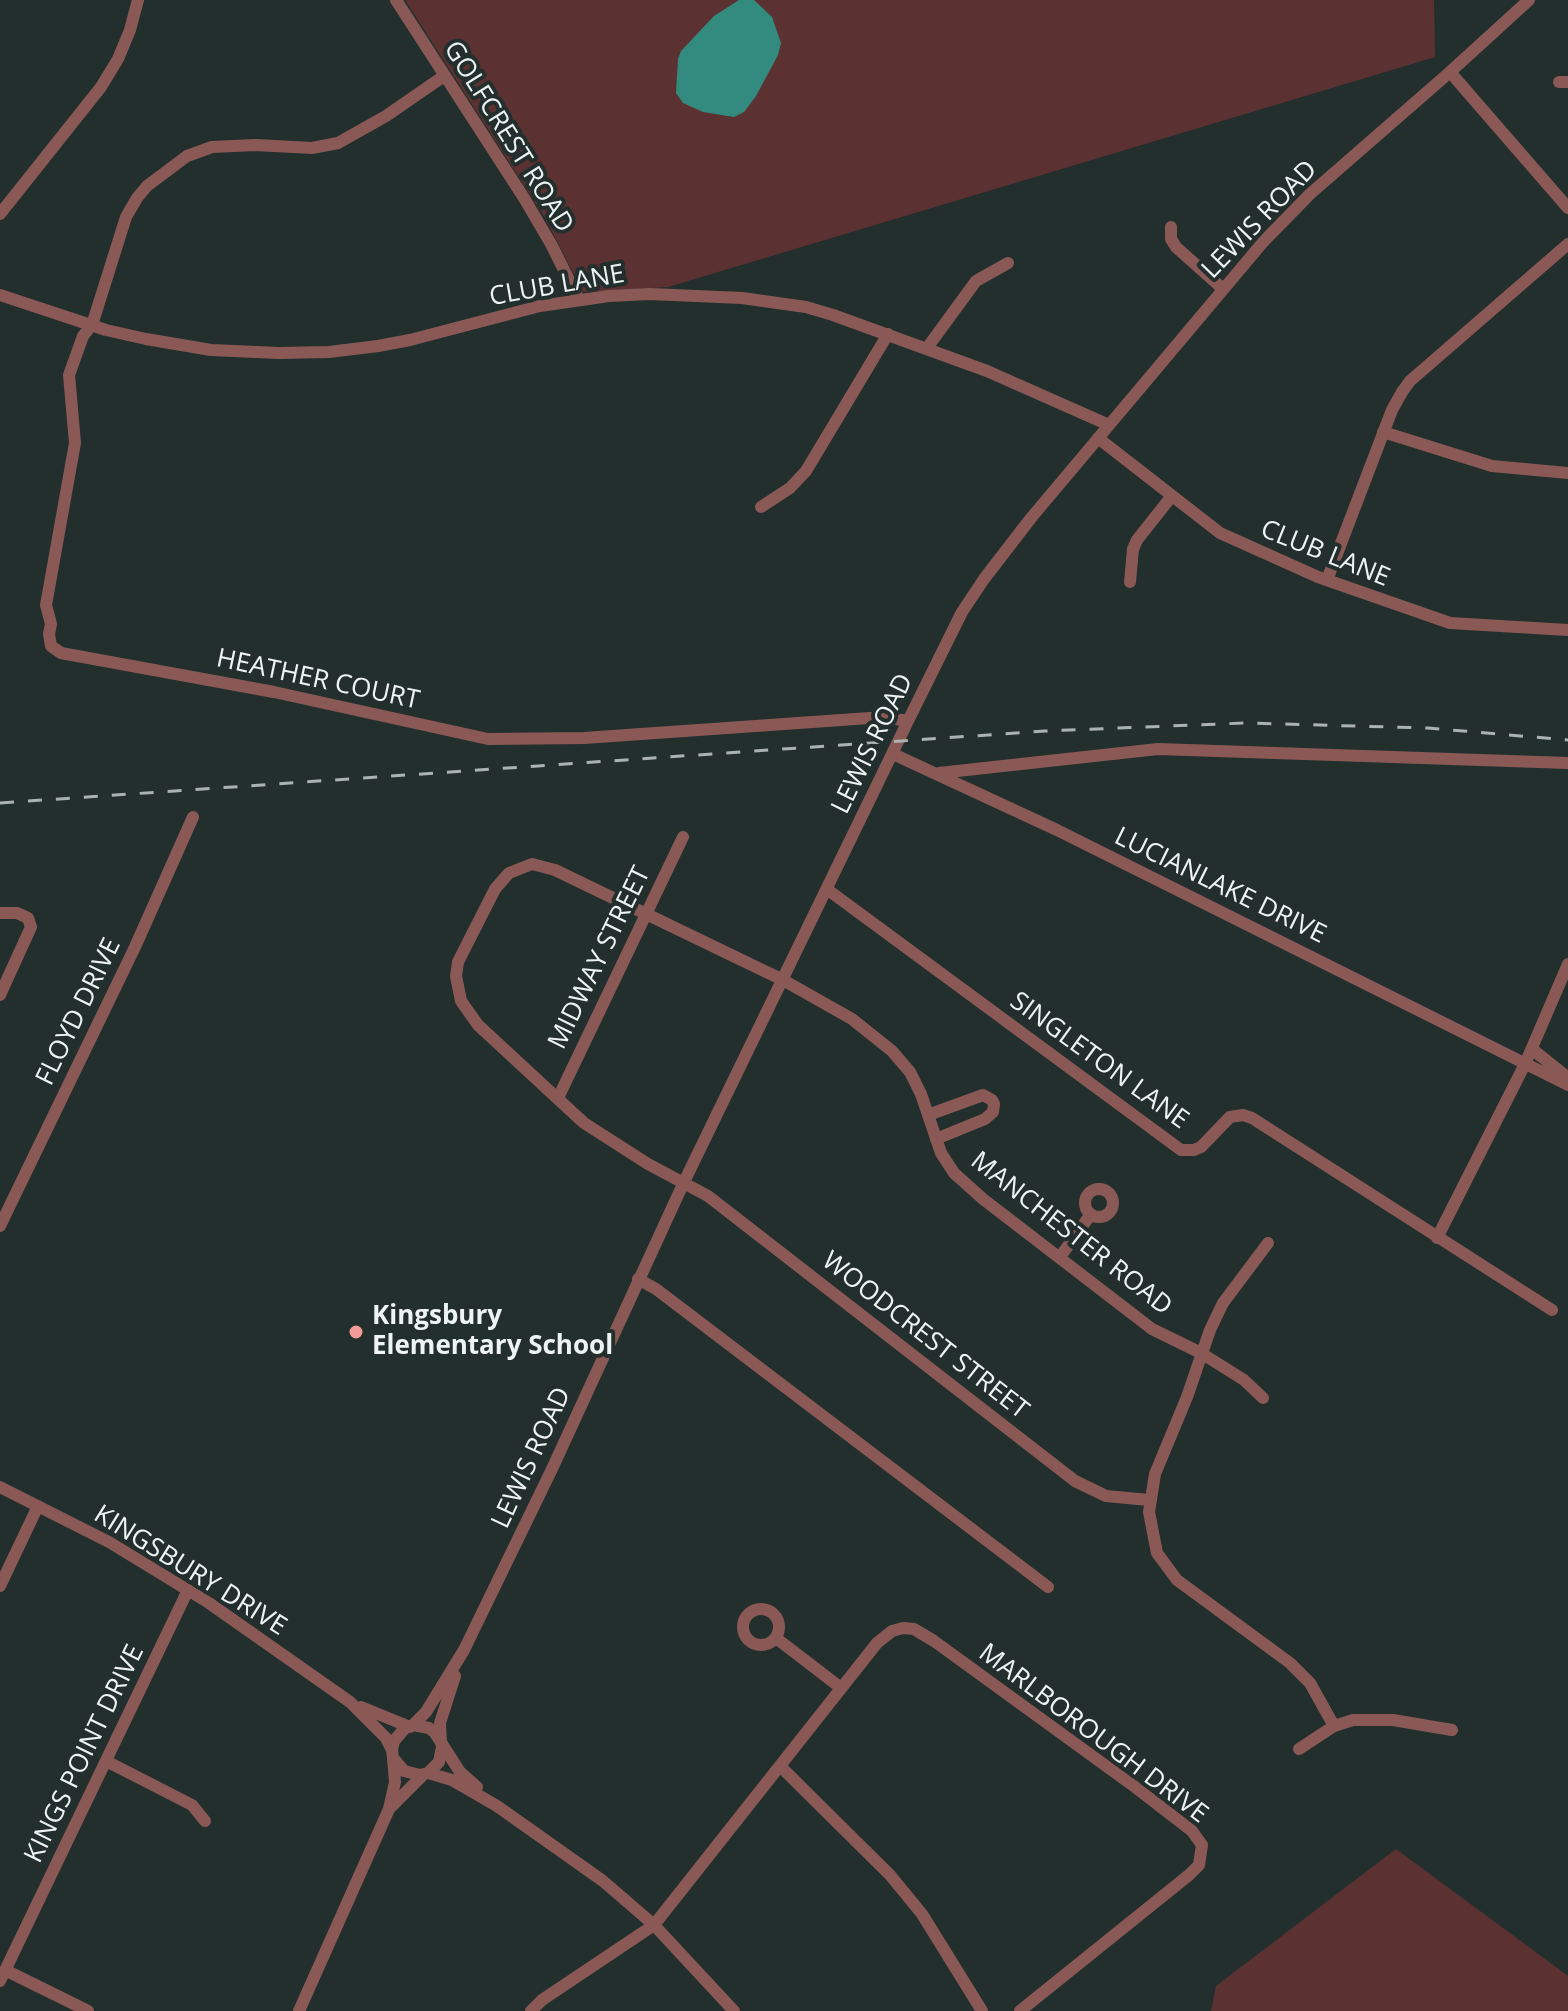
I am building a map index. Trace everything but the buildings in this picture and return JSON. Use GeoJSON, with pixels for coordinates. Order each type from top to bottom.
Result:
{"type":"FeatureCollection","features":[{"type":"Feature","properties":{"kind":"street"},"geometry":{"type":"LineString","coordinates":[[0,214],[101,87],[130,30],[138,0]]}},
{"type":"Feature","properties":{"kind":"street","name":"GOLFCREST ROAD"},"geometry":{"type":"LineString","coordinates":[[396,0],[524,198],[579,300]]}},
{"type":"Feature","properties":{"kind":"street","name":"LEWIS ROAD"},"geometry":{"type":"LineString","coordinates":[[411,1726],[432,1705],[464,1650],[552,1469],[684,1182],[962,612],[984,579],[1098,438],[1264,241],[1310,194],[1529,0]]}},
{"type":"Feature","properties":{"kind":"street"},"geometry":{"type":"LineString","coordinates":[[1450,72],[1568,208]]}},
{"type":"Feature","properties":{"kind":"street"},"geometry":{"type":"LineString","coordinates":[[92,325],[131,207],[147,186],[187,156],[212,147],[234,145],[326,147],[386,116],[444,76]]}},
{"type":"Feature","properties":{"kind":"street"},"geometry":{"type":"LineString","coordinates":[[1171,227],[1171,239],[1176,247],[1223,289]]}},
{"type":"Feature","properties":{"kind":"street"},"geometry":{"type":"LineString","coordinates":[[1327,580],[1397,399],[1410,381],[1568,244]]}},
{"type":"Feature","properties":{"kind":"street"},"geometry":{"type":"LineString","coordinates":[[927,348],[976,281],[1008,263]]}},
{"type":"Feature","properties":{"kind":"street","name":"CLUB LANE"},"geometry":{"type":"LineString","coordinates":[[0,295],[146,339],[211,350],[307,353],[410,340],[540,306],[579,300],[650,294],[742,298],[806,307],[888,334],[1109,425]]}},
{"type":"Feature","properties":{"kind":"street","name":"HEATHER COURT"},"geometry":{"type":"LineString","coordinates":[[92,325],[83,336],[69,375],[75,443],[46,605],[51,624],[49,641],[54,650],[274,692],[488,739],[584,738],[884,717],[908,721]]}},
{"type":"Feature","properties":{"kind":"street"},"geometry":{"type":"LineString","coordinates":[[761,507],[799,481],[888,334]]}},
{"type":"Feature","properties":{"kind":"street"},"geometry":{"type":"LineString","coordinates":[[1383,432],[1492,466],[1568,473]]}},
{"type":"Feature","properties":{"kind":"street","name":"CLUB LANE"},"geometry":{"type":"LineString","coordinates":[[1098,438],[1220,533],[1327,580],[1450,623],[1568,630]]}},
{"type":"Feature","properties":{"kind":"street"},"geometry":{"type":"LineString","coordinates":[[1130,582],[1133,549],[1171,497]]}},
{"type":"Feature","properties":{"kind":"street"},"geometry":{"type":"LineString","coordinates":[[935,774],[1158,749],[1568,763]]}},
{"type":"Feature","properties":{"kind":"street","name":"LUCIANLAKE DRIVE"},"geometry":{"type":"LineString","coordinates":[[893,754],[1057,830],[1568,1085]]}},
{"type":"Feature","properties":{"kind":"street","name":"FLOYD DRIVE"},"geometry":{"type":"LineString","coordinates":[[0,1226],[135,947],[193,817]]}},
{"type":"Feature","properties":{"kind":"street","name":"MIDWAY STREET"},"geometry":{"type":"LineString","coordinates":[[558,1098],[683,837]]}},
{"type":"Feature","properties":{"kind":"street","name":"MANCHESTER ROAD"},"geometry":{"type":"LineString","coordinates":[[558,1098],[466,1011],[458,989],[458,962],[495,889],[509,873],[532,864],[555,870],[828,1003],[892,1051],[916,1082],[936,1139],[954,1173],[983,1199],[1152,1329],[1201,1353],[1244,1380],[1263,1398]]}},
{"type":"Feature","properties":{"kind":"street","name":"SINGLETON LANE"},"geometry":{"type":"LineString","coordinates":[[828,890],[1181,1150],[1201,1147],[1230,1117],[1243,1115],[1252,1118],[1552,1310]]}},
{"type":"Feature","properties":{"kind":"street"},"geometry":{"type":"LineString","coordinates":[[0,913],[17,913],[28,918],[31,927],[0,995]]}},
{"type":"Feature","properties":{"kind":"street"},"geometry":{"type":"LineString","coordinates":[[1437,1238],[1525,1064],[1568,964]]}},
{"type":"Feature","properties":{"kind":"street"},"geometry":{"type":"LineString","coordinates":[[1532,1049],[1568,1078]]}},
{"type":"Feature","properties":{"kind":"street"},"geometry":{"type":"LineString","coordinates":[[928,1115],[983,1095],[994,1104],[990,1116],[936,1139]]}},
{"type":"Feature","properties":{"kind":"street","name":"WOODCREST STREET"},"geometry":{"type":"LineString","coordinates":[[558,1098],[602,1136],[684,1182],[743,1223],[1075,1481],[1106,1496],[1149,1500]]}},
{"type":"Feature","properties":{"kind":"street"},"geometry":{"type":"LineString","coordinates":[[1060,1257],[1091,1214]]}},
{"type":"Feature","properties":{"kind":"street"},"geometry":{"type":"LineString","coordinates":[[1268,1243],[1223,1303],[1201,1353],[1155,1474],[1149,1500],[1153,1542],[1161,1561],[1177,1580],[1290,1663],[1310,1683],[1334,1726]]}},
{"type":"Feature","properties":{"kind":"street"},"geometry":{"type":"LineString","coordinates":[[638,1279],[656,1289],[1048,1587]]}},
{"type":"Feature","properties":{"kind":"street","name":"KINGSBURY DRIVE"},"geometry":{"type":"LineString","coordinates":[[0,1487],[120,1548],[188,1590],[350,1702],[386,1738],[404,1771],[412,1775],[426,1773],[452,1780],[497,1806],[577,1861],[654,1925],[734,2011]]}},
{"type":"Feature","properties":{"kind":"street"},"geometry":{"type":"LineString","coordinates":[[0,1584],[38,1506]]}},
{"type":"Feature","properties":{"kind":"street","name":"KINGS POINT DRIVE"},"geometry":{"type":"LineString","coordinates":[[2,1975],[188,1590]]}},
{"type":"Feature","properties":{"kind":"street","name":"MARLBOROUGH DRIVE"},"geometry":{"type":"LineString","coordinates":[[531,2011],[542,2000],[654,1925],[841,1688],[885,1635],[898,1628],[914,1629],[934,1641],[1135,1787],[1192,1831],[1202,1845],[1199,1865],[1189,1875],[1020,2011]]}},
{"type":"Feature","properties":{"kind":"street"},"geometry":{"type":"LineString","coordinates":[[776,1638],[841,1688]]}},
{"type":"Feature","properties":{"kind":"street","name":"LEWIS ROAD"},"geometry":{"type":"LineString","coordinates":[[442,1746],[440,1723],[464,1650]]}},
{"type":"Feature","properties":{"kind":"street","name":"KINGSBURY DRIVE"},"geometry":{"type":"LineString","coordinates":[[350,1702],[411,1726],[429,1728],[460,1772],[497,1806]]}},
{"type":"Feature","properties":{"kind":"street"},"geometry":{"type":"LineString","coordinates":[[1299,1749],[1334,1726],[1369,1718],[1452,1730]]}},
{"type":"Feature","properties":{"kind":"street"},"geometry":{"type":"LineString","coordinates":[[299,2011],[389,1809],[395,1782],[393,1754],[398,1734],[411,1726]]}},
{"type":"Feature","properties":{"kind":"street"},"geometry":{"type":"LineString","coordinates":[[389,1809],[439,1762],[442,1746]]}},
{"type":"Feature","properties":{"kind":"street"},"geometry":{"type":"LineString","coordinates":[[106,1761],[192,1805],[205,1821]]}},
{"type":"Feature","properties":{"kind":"street"},"geometry":{"type":"LineString","coordinates":[[780,1766],[839,1822],[922,1914],[982,2011]]}},
{"type":"Feature","properties":{"kind":"street"},"geometry":{"type":"LineString","coordinates":[[2,1975],[88,2011]]}},
{"type":"Feature","properties":{"kind":"shaded area"},"geometry":{"type":"Polygon","coordinates":[[[405,0],[1434,0],[1435,57],[668,287],[583,292],[545,218],[405,0]]]}},
{"type":"Feature","properties":{"kind":"shaded area"},"geometry":{"type":"Polygon","coordinates":[[[739,0],[754,0],[772,17],[781,43],[778,55],[744,112],[734,117],[703,112],[683,103],[676,93],[678,59],[681,51],[714,16],[739,0]]]}},
{"type":"Feature","properties":{"kind":"shaded area"},"geometry":{"type":"Polygon","coordinates":[[[1396,1849],[1568,1976],[1568,2011],[1211,2011],[1216,1986],[1396,1849]]]}},
{"type":"Feature","properties":{"kind":"railway"},"geometry":{"type":"LineString","coordinates":[[0,803],[1045,731],[1245,723],[1428,728],[1568,740]]}},
{"type":"Feature","properties":{"kind":"place","name":"Kingsbury Elementary School"},"geometry":{"type":"Point","coordinates":[356,1332]}}]}
